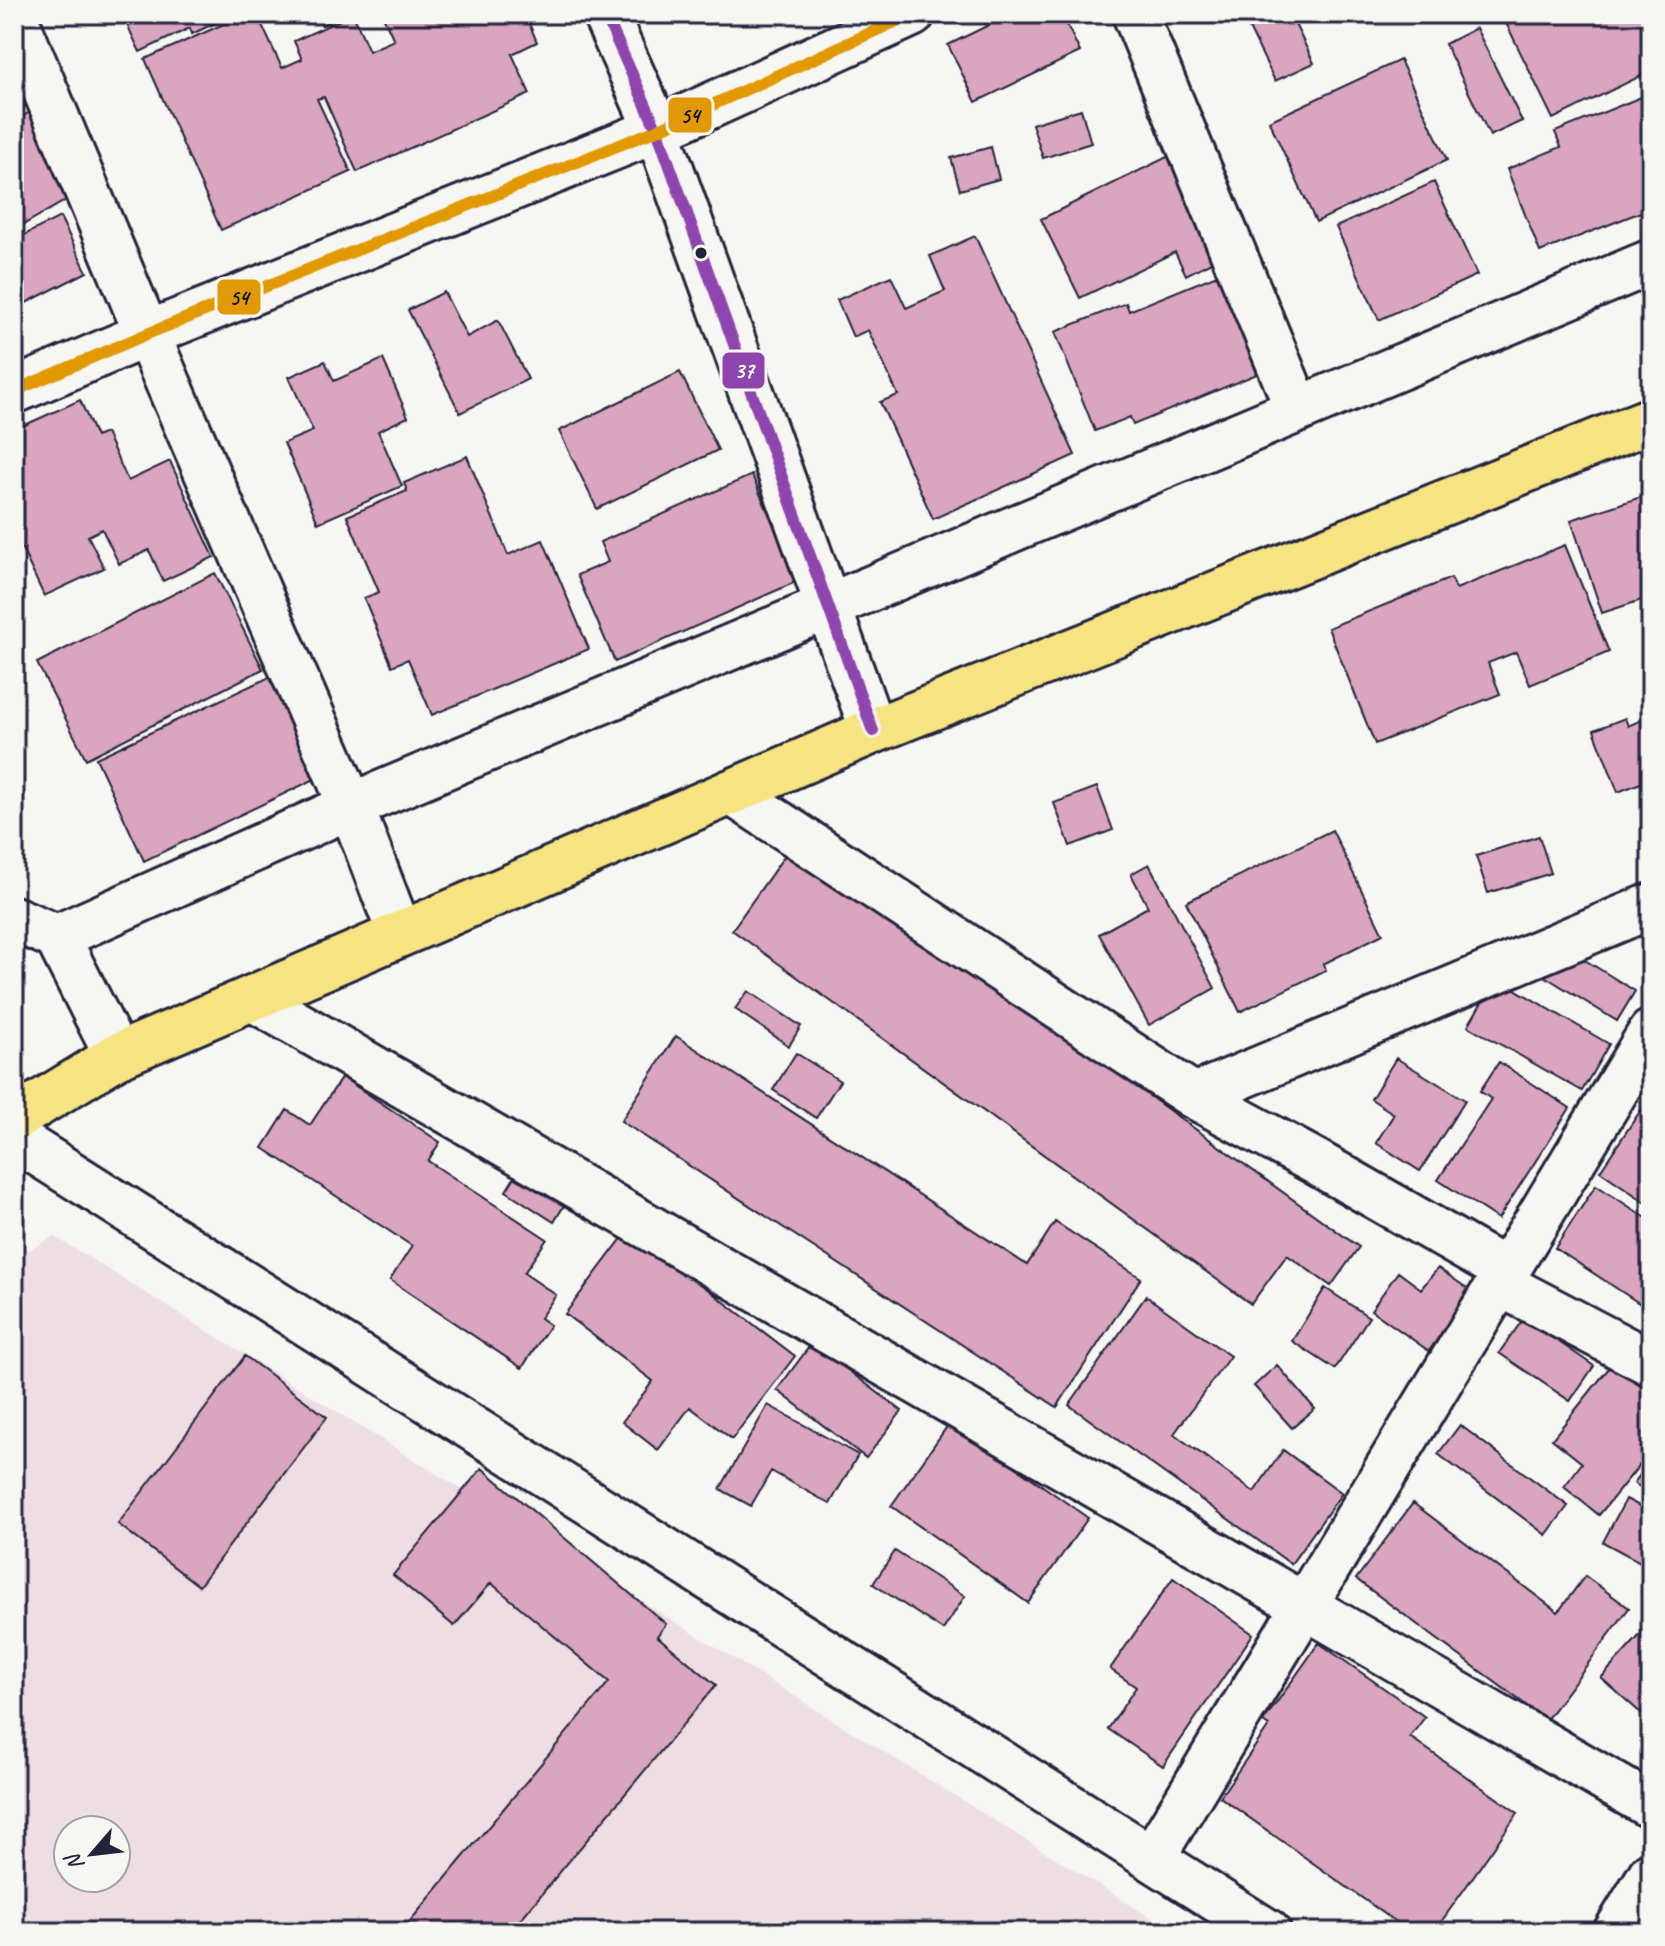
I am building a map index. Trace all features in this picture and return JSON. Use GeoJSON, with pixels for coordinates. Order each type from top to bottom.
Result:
{"type":"FeatureCollection","features":[{"type":"Feature","properties":{"kind":"main road"},"geometry":{"type":"LineString","coordinates":[[14,1119],[117,1056],[873,731],[1651,420]]}},
{"type":"Feature","properties":{"kind":"street"},"geometry":{"type":"LineString","coordinates":[[605,14],[657,130],[873,731]]}},
{"type":"Feature","properties":{"kind":"street"},"geometry":{"type":"LineString","coordinates":[[14,391],[147,334],[657,130],[912,14]]}},
{"type":"Feature","properties":{"kind":"street"},"geometry":{"type":"LineString","coordinates":[[1135,14],[1298,410]]}},
{"type":"Feature","properties":{"kind":"street"},"geometry":{"type":"LineString","coordinates":[[14,15],[147,334],[351,806],[400,934]]}},
{"type":"Feature","properties":{"kind":"street"},"geometry":{"type":"LineString","coordinates":[[57,937],[351,806],[1651,262]]}},
{"type":"Feature","properties":{"kind":"street"},"geometry":{"type":"LineString","coordinates":[[731,792],[1194,1096],[1314,1161],[1651,1363]]}},
{"type":"Feature","properties":{"kind":"street"},"geometry":{"type":"LineString","coordinates":[[1194,1096],[1651,906]]}},
{"type":"Feature","properties":{"kind":"street"},"geometry":{"type":"LineString","coordinates":[[14,919],[57,937],[117,1056]]}},
{"type":"Feature","properties":{"kind":"street"},"geometry":{"type":"LineString","coordinates":[[252,998],[1651,1806]]}},
{"type":"Feature","properties":{"kind":"street"},"geometry":{"type":"LineString","coordinates":[[1152,1858],[1651,1032]]}},
{"type":"Feature","properties":{"kind":"street"},"geometry":{"type":"LineString","coordinates":[[14,1138],[1268,1932]]}},
{"type":"Feature","properties":{"kind":"street"},"geometry":{"type":"LineString","coordinates":[[1616,1932],[1651,1874]]}},
{"type":"Feature","properties":{"kind":"shaded area"},"geometry":{"type":"Polygon","coordinates":[[[54,1236],[1174,1932],[14,1932],[14,1259],[54,1236]]]}},
{"type":"Feature","properties":{"kind":"building"},"geometry":{"type":"Polygon","coordinates":[[[122,14],[234,14],[192,34],[190,28],[140,52],[122,14]]]}},
{"type":"Feature","properties":{"kind":"building"},"geometry":{"type":"Polygon","coordinates":[[[246,14],[257,14],[282,68],[302,59],[294,41],[353,14],[369,51],[394,40],[382,14],[525,14],[537,42],[512,54],[530,94],[357,172],[324,97],[317,99],[351,172],[221,230],[145,59],[246,14]]]}},
{"type":"Feature","properties":{"kind":"building"},"geometry":{"type":"Polygon","coordinates":[[[317,14],[348,14],[322,25],[317,14]]]}},
{"type":"Feature","properties":{"kind":"building"},"geometry":{"type":"Polygon","coordinates":[[[1011,14],[1062,14],[1080,52],[976,102],[948,45],[1011,14]]]}},
{"type":"Feature","properties":{"kind":"building"},"geometry":{"type":"Polygon","coordinates":[[[1242,14],[1290,14],[1314,63],[1275,81],[1242,14]]]}},
{"type":"Feature","properties":{"kind":"building"},"geometry":{"type":"Polygon","coordinates":[[[1524,14],[1651,14],[1651,71],[1553,119],[1506,23],[1524,14]]]}},
{"type":"Feature","properties":{"kind":"building"},"geometry":{"type":"Polygon","coordinates":[[[1476,28],[1522,121],[1490,136],[1445,44],[1476,28]]]}},
{"type":"Feature","properties":{"kind":"building"},"geometry":{"type":"Polygon","coordinates":[[[1400,60],[1447,160],[1316,222],[1269,121],[1400,60]]]}},
{"type":"Feature","properties":{"kind":"building"},"geometry":{"type":"Polygon","coordinates":[[[14,63],[31,103],[14,112],[14,63]]]}},
{"type":"Feature","properties":{"kind":"building"},"geometry":{"type":"Polygon","coordinates":[[[1651,93],[1651,208],[1540,252],[1507,169],[1561,147],[1555,132],[1651,93]]]}},
{"type":"Feature","properties":{"kind":"building"},"geometry":{"type":"Polygon","coordinates":[[[1081,109],[1091,143],[1043,158],[1032,124],[1081,109]]]}},
{"type":"Feature","properties":{"kind":"building"},"geometry":{"type":"Polygon","coordinates":[[[32,111],[70,198],[14,230],[14,121],[32,111]]]}},
{"type":"Feature","properties":{"kind":"building"},"geometry":{"type":"Polygon","coordinates":[[[991,147],[999,179],[960,190],[951,158],[991,147]]]}},
{"type":"Feature","properties":{"kind":"building"},"geometry":{"type":"Polygon","coordinates":[[[1171,155],[1221,257],[1186,275],[1175,252],[1080,298],[1041,219],[1171,155]]]}},
{"type":"Feature","properties":{"kind":"building"},"geometry":{"type":"Polygon","coordinates":[[[1434,182],[1477,275],[1379,320],[1336,227],[1434,182]]]}},
{"type":"Feature","properties":{"kind":"building"},"geometry":{"type":"Polygon","coordinates":[[[60,217],[87,272],[14,309],[14,240],[60,217]]]}},
{"type":"Feature","properties":{"kind":"building"},"geometry":{"type":"Polygon","coordinates":[[[975,236],[1075,455],[933,519],[880,402],[898,395],[868,330],[853,337],[837,300],[891,276],[906,308],[945,291],[930,256],[975,236]]]}},
{"type":"Feature","properties":{"kind":"building"},"geometry":{"type":"Polygon","coordinates":[[[1234,268],[1274,367],[1133,425],[1130,417],[1095,431],[1055,332],[1126,303],[1129,311],[1234,268]]]}},
{"type":"Feature","properties":{"kind":"building"},"geometry":{"type":"Polygon","coordinates":[[[444,292],[467,337],[498,320],[528,379],[460,413],[408,310],[444,292]]]}},
{"type":"Feature","properties":{"kind":"building"},"geometry":{"type":"Polygon","coordinates":[[[383,359],[408,417],[378,431],[402,486],[318,523],[284,443],[313,431],[289,377],[325,361],[334,381],[383,359]]]}},
{"type":"Feature","properties":{"kind":"building"},"geometry":{"type":"Polygon","coordinates":[[[680,372],[718,450],[597,509],[559,431],[680,372]]]}},
{"type":"Feature","properties":{"kind":"building"},"geometry":{"type":"Polygon","coordinates":[[[80,400],[96,437],[106,433],[128,481],[170,461],[214,557],[163,581],[149,550],[119,564],[102,529],[88,536],[104,568],[44,596],[14,532],[14,430],[80,400]]]}},
{"type":"Feature","properties":{"kind":"building"},"geometry":{"type":"Polygon","coordinates":[[[467,456],[508,555],[543,540],[589,649],[432,715],[408,659],[392,666],[364,598],[379,592],[347,516],[407,491],[404,483],[467,456]]]}},
{"type":"Feature","properties":{"kind":"building"},"geometry":{"type":"Polygon","coordinates":[[[752,475],[798,581],[615,662],[577,575],[608,562],[600,542],[752,475]]]}},
{"type":"Feature","properties":{"kind":"building"},"geometry":{"type":"Polygon","coordinates":[[[1644,496],[1651,518],[1651,597],[1602,613],[1571,520],[1644,496]]]}},
{"type":"Feature","properties":{"kind":"building"},"geometry":{"type":"Polygon","coordinates":[[[1565,545],[1609,652],[1530,685],[1516,652],[1488,663],[1500,694],[1375,744],[1328,628],[1451,578],[1456,589],[1565,545]]]}},
{"type":"Feature","properties":{"kind":"building"},"geometry":{"type":"Polygon","coordinates":[[[215,573],[263,669],[86,759],[37,663],[215,573]]]}},
{"type":"Feature","properties":{"kind":"building"},"geometry":{"type":"Polygon","coordinates":[[[274,675],[319,777],[144,861],[96,758],[274,675]]]}},
{"type":"Feature","properties":{"kind":"building"},"geometry":{"type":"Polygon","coordinates":[[[1651,716],[1651,779],[1618,792],[1594,730],[1625,718],[1628,726],[1651,716]]]}},
{"type":"Feature","properties":{"kind":"building"},"geometry":{"type":"Polygon","coordinates":[[[1097,787],[1113,830],[1070,846],[1054,803],[1097,787]]]}},
{"type":"Feature","properties":{"kind":"building"},"geometry":{"type":"Polygon","coordinates":[[[1332,830],[1383,934],[1323,964],[1326,970],[1240,1012],[1186,902],[1332,830]]]}},
{"type":"Feature","properties":{"kind":"building"},"geometry":{"type":"Polygon","coordinates":[[[1539,836],[1551,873],[1488,893],[1476,856],[1539,836]]]}},
{"type":"Feature","properties":{"kind":"building"},"geometry":{"type":"Polygon","coordinates":[[[795,841],[1359,1247],[1331,1286],[1287,1255],[1251,1304],[732,930],[795,841]]]}},
{"type":"Feature","properties":{"kind":"building"},"geometry":{"type":"Polygon","coordinates":[[[1149,864],[1215,988],[1149,1025],[1099,934],[1148,907],[1131,874],[1149,864]]]}},
{"type":"Feature","properties":{"kind":"building"},"geometry":{"type":"Polygon","coordinates":[[[1559,944],[1635,991],[1617,1021],[1541,974],[1559,944]]]}},
{"type":"Feature","properties":{"kind":"building"},"geometry":{"type":"Polygon","coordinates":[[[1496,978],[1609,1044],[1582,1091],[1468,1026],[1496,978]]]}},
{"type":"Feature","properties":{"kind":"building"},"geometry":{"type":"Polygon","coordinates":[[[748,991],[801,1026],[789,1046],[735,1009],[748,991]]]}},
{"type":"Feature","properties":{"kind":"building"},"geometry":{"type":"Polygon","coordinates":[[[676,1036],[1027,1265],[1055,1222],[1141,1278],[1057,1407],[621,1121],[676,1036]]]}},
{"type":"Feature","properties":{"kind":"building"},"geometry":{"type":"Polygon","coordinates":[[[796,1053],[840,1081],[816,1118],[773,1090],[796,1053]]]}},
{"type":"Feature","properties":{"kind":"building"},"geometry":{"type":"Polygon","coordinates":[[[1396,1058],[1465,1100],[1420,1171],[1376,1143],[1394,1114],[1371,1099],[1396,1058]]]}},
{"type":"Feature","properties":{"kind":"building"},"geometry":{"type":"Polygon","coordinates":[[[1499,1062],[1570,1108],[1498,1219],[1438,1180],[1491,1099],[1480,1091],[1499,1062]]]}},
{"type":"Feature","properties":{"kind":"building"},"geometry":{"type":"Polygon","coordinates":[[[342,1077],[440,1142],[428,1161],[547,1239],[524,1273],[556,1295],[540,1318],[550,1325],[522,1368],[390,1280],[412,1246],[263,1148],[287,1110],[310,1125],[342,1077]]]}},
{"type":"Feature","properties":{"kind":"building"},"geometry":{"type":"Polygon","coordinates":[[[1645,1104],[1651,1108],[1651,1206],[1600,1171],[1645,1104]]]}},
{"type":"Feature","properties":{"kind":"building"},"geometry":{"type":"Polygon","coordinates":[[[526,1159],[574,1189],[554,1222],[506,1191],[526,1159]]]}},
{"type":"Feature","properties":{"kind":"building"},"geometry":{"type":"Polygon","coordinates":[[[1596,1185],[1651,1221],[1651,1311],[1555,1248],[1596,1185]]]}},
{"type":"Feature","properties":{"kind":"building"},"geometry":{"type":"Polygon","coordinates":[[[629,1229],[795,1356],[732,1439],[690,1407],[658,1450],[622,1422],[653,1381],[565,1314],[629,1229]]]}},
{"type":"Feature","properties":{"kind":"building"},"geometry":{"type":"Polygon","coordinates":[[[1438,1268],[1471,1291],[1429,1351],[1371,1310],[1398,1272],[1421,1289],[1438,1268]]]}},
{"type":"Feature","properties":{"kind":"building"},"geometry":{"type":"Polygon","coordinates":[[[1325,1288],[1369,1317],[1335,1369],[1292,1341],[1325,1288]]]}},
{"type":"Feature","properties":{"kind":"building"},"geometry":{"type":"Polygon","coordinates":[[[1146,1296],[1230,1356],[1174,1434],[1254,1492],[1283,1450],[1342,1493],[1291,1564],[1069,1405],[1146,1296]]]}},
{"type":"Feature","properties":{"kind":"building"},"geometry":{"type":"Polygon","coordinates":[[[1524,1318],[1594,1366],[1570,1401],[1499,1353],[1524,1318]]]}},
{"type":"Feature","properties":{"kind":"building"},"geometry":{"type":"Polygon","coordinates":[[[812,1343],[902,1411],[866,1458],[777,1390],[812,1343]]]}},
{"type":"Feature","properties":{"kind":"building"},"geometry":{"type":"Polygon","coordinates":[[[245,1356],[327,1417],[199,1586],[118,1524],[245,1356]]]}},
{"type":"Feature","properties":{"kind":"building"},"geometry":{"type":"Polygon","coordinates":[[[1613,1363],[1651,1394],[1651,1451],[1599,1515],[1564,1487],[1582,1463],[1552,1439],[1613,1363]]]}},
{"type":"Feature","properties":{"kind":"building"},"geometry":{"type":"Polygon","coordinates":[[[1277,1365],[1315,1409],[1292,1428],[1254,1386],[1277,1365]]]}},
{"type":"Feature","properties":{"kind":"building"},"geometry":{"type":"Polygon","coordinates":[[[768,1405],[858,1455],[830,1504],[771,1471],[751,1506],[720,1489],[768,1405]]]}},
{"type":"Feature","properties":{"kind":"building"},"geometry":{"type":"Polygon","coordinates":[[[951,1421],[1088,1518],[1028,1603],[891,1506],[951,1421]]]}},
{"type":"Feature","properties":{"kind":"building"},"geometry":{"type":"Polygon","coordinates":[[[1460,1425],[1568,1506],[1546,1535],[1438,1454],[1460,1425]]]}},
{"type":"Feature","properties":{"kind":"building"},"geometry":{"type":"Polygon","coordinates":[[[1651,1460],[1651,1495],[1634,1483],[1651,1460]]]}},
{"type":"Feature","properties":{"kind":"building"},"geometry":{"type":"Polygon","coordinates":[[[482,1468],[666,1624],[657,1636],[716,1685],[510,1932],[401,1932],[609,1682],[491,1583],[454,1626],[393,1575],[482,1468]]]}},
{"type":"Feature","properties":{"kind":"building"},"geometry":{"type":"Polygon","coordinates":[[[1626,1499],[1651,1512],[1651,1542],[1640,1562],[1603,1542],[1626,1499]]]}},
{"type":"Feature","properties":{"kind":"building"},"geometry":{"type":"Polygon","coordinates":[[[1413,1503],[1558,1612],[1585,1576],[1629,1608],[1546,1720],[1356,1579],[1413,1503]]]}},
{"type":"Feature","properties":{"kind":"building"},"geometry":{"type":"Polygon","coordinates":[[[895,1551],[965,1596],[943,1630],[873,1584],[895,1551]]]}},
{"type":"Feature","properties":{"kind":"building"},"geometry":{"type":"Polygon","coordinates":[[[1651,1577],[1651,1599],[1641,1592],[1651,1577]]]}},
{"type":"Feature","properties":{"kind":"building"},"geometry":{"type":"Polygon","coordinates":[[[1173,1578],[1253,1634],[1163,1766],[1108,1729],[1136,1687],[1110,1669],[1173,1578]]]}},
{"type":"Feature","properties":{"kind":"building"},"geometry":{"type":"Polygon","coordinates":[[[1642,1633],[1651,1641],[1651,1722],[1601,1678],[1642,1633]]]}},
{"type":"Feature","properties":{"kind":"building"},"geometry":{"type":"Polygon","coordinates":[[[1319,1643],[1425,1717],[1410,1737],[1518,1813],[1434,1932],[1410,1932],[1220,1797],[1269,1726],[1263,1722],[1319,1643]]]}},
{"type":"Feature","properties":{"kind":"transit line","name":"37"},"geometry":{"type":"LineString","coordinates":[[605,14],[657,130],[873,731]]}},
{"type":"Feature","properties":{"kind":"transit line","name":"54"},"geometry":{"type":"LineString","coordinates":[[14,391],[147,334],[657,130],[912,14]]}}]}
